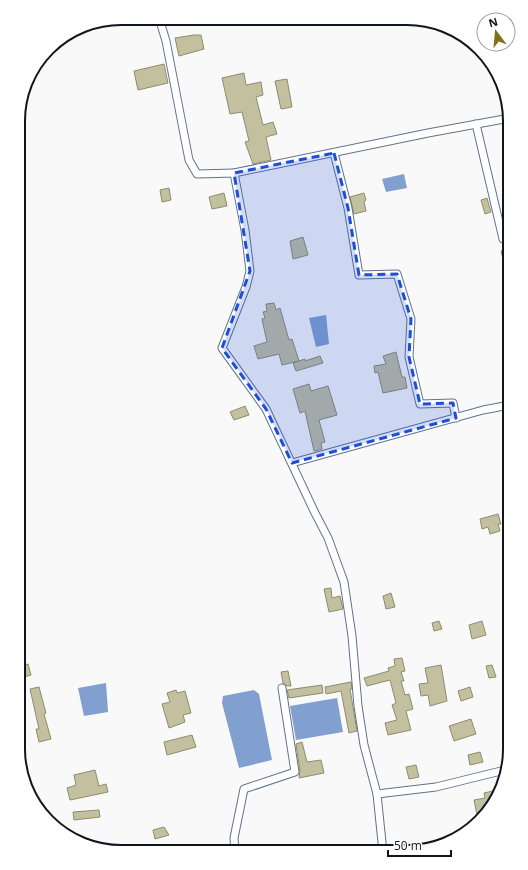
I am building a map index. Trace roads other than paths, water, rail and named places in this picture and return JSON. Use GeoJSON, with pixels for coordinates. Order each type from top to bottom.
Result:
{"type":"FeatureCollection","features":[{"type":"Feature","properties":{"kind":"street"},"geometry":{"type":"LineString","coordinates":[[161,25],[166,41],[189,160],[197,174],[234,174],[503,119]]}},
{"type":"Feature","properties":{"kind":"street"},"geometry":{"type":"LineString","coordinates":[[476,124],[503,239]]}},
{"type":"Feature","properties":{"kind":"street"},"geometry":{"type":"LineString","coordinates":[[334,153],[348,208],[359,275],[397,274],[411,319],[409,357],[420,404],[453,403],[456,418]]}},
{"type":"Feature","properties":{"kind":"street"},"geometry":{"type":"LineString","coordinates":[[234,174],[245,230],[250,271],[246,287],[222,348],[266,409],[328,538],[344,582],[352,636],[358,706],[364,745],[377,794],[382,845]]}},
{"type":"Feature","properties":{"kind":"street"},"geometry":{"type":"LineString","coordinates":[[292,463],[503,407]]}},
{"type":"Feature","properties":{"kind":"street"},"geometry":{"type":"LineString","coordinates":[[235,845],[234,838],[244,789],[295,772],[282,688]]}},
{"type":"Feature","properties":{"kind":"street"},"geometry":{"type":"LineString","coordinates":[[377,794],[436,787],[500,771]]}},
{"type":"Feature","properties":{"kind":"water"},"geometry":{"type":"Polygon","coordinates":[[[404,174],[407,188],[386,192],[382,179],[404,174]]]}},
{"type":"Feature","properties":{"kind":"water"},"geometry":{"type":"Polygon","coordinates":[[[326,315],[329,344],[316,347],[309,318],[326,315]]]}},
{"type":"Feature","properties":{"kind":"water"},"geometry":{"type":"Polygon","coordinates":[[[106,683],[108,712],[84,716],[78,688],[106,683]]]}},
{"type":"Feature","properties":{"kind":"water"},"geometry":{"type":"Polygon","coordinates":[[[254,690],[259,694],[272,760],[239,768],[222,703],[223,696],[254,690]]]}},
{"type":"Feature","properties":{"kind":"water"},"geometry":{"type":"Polygon","coordinates":[[[337,698],[343,732],[296,740],[290,706],[337,698]]]}}]}
